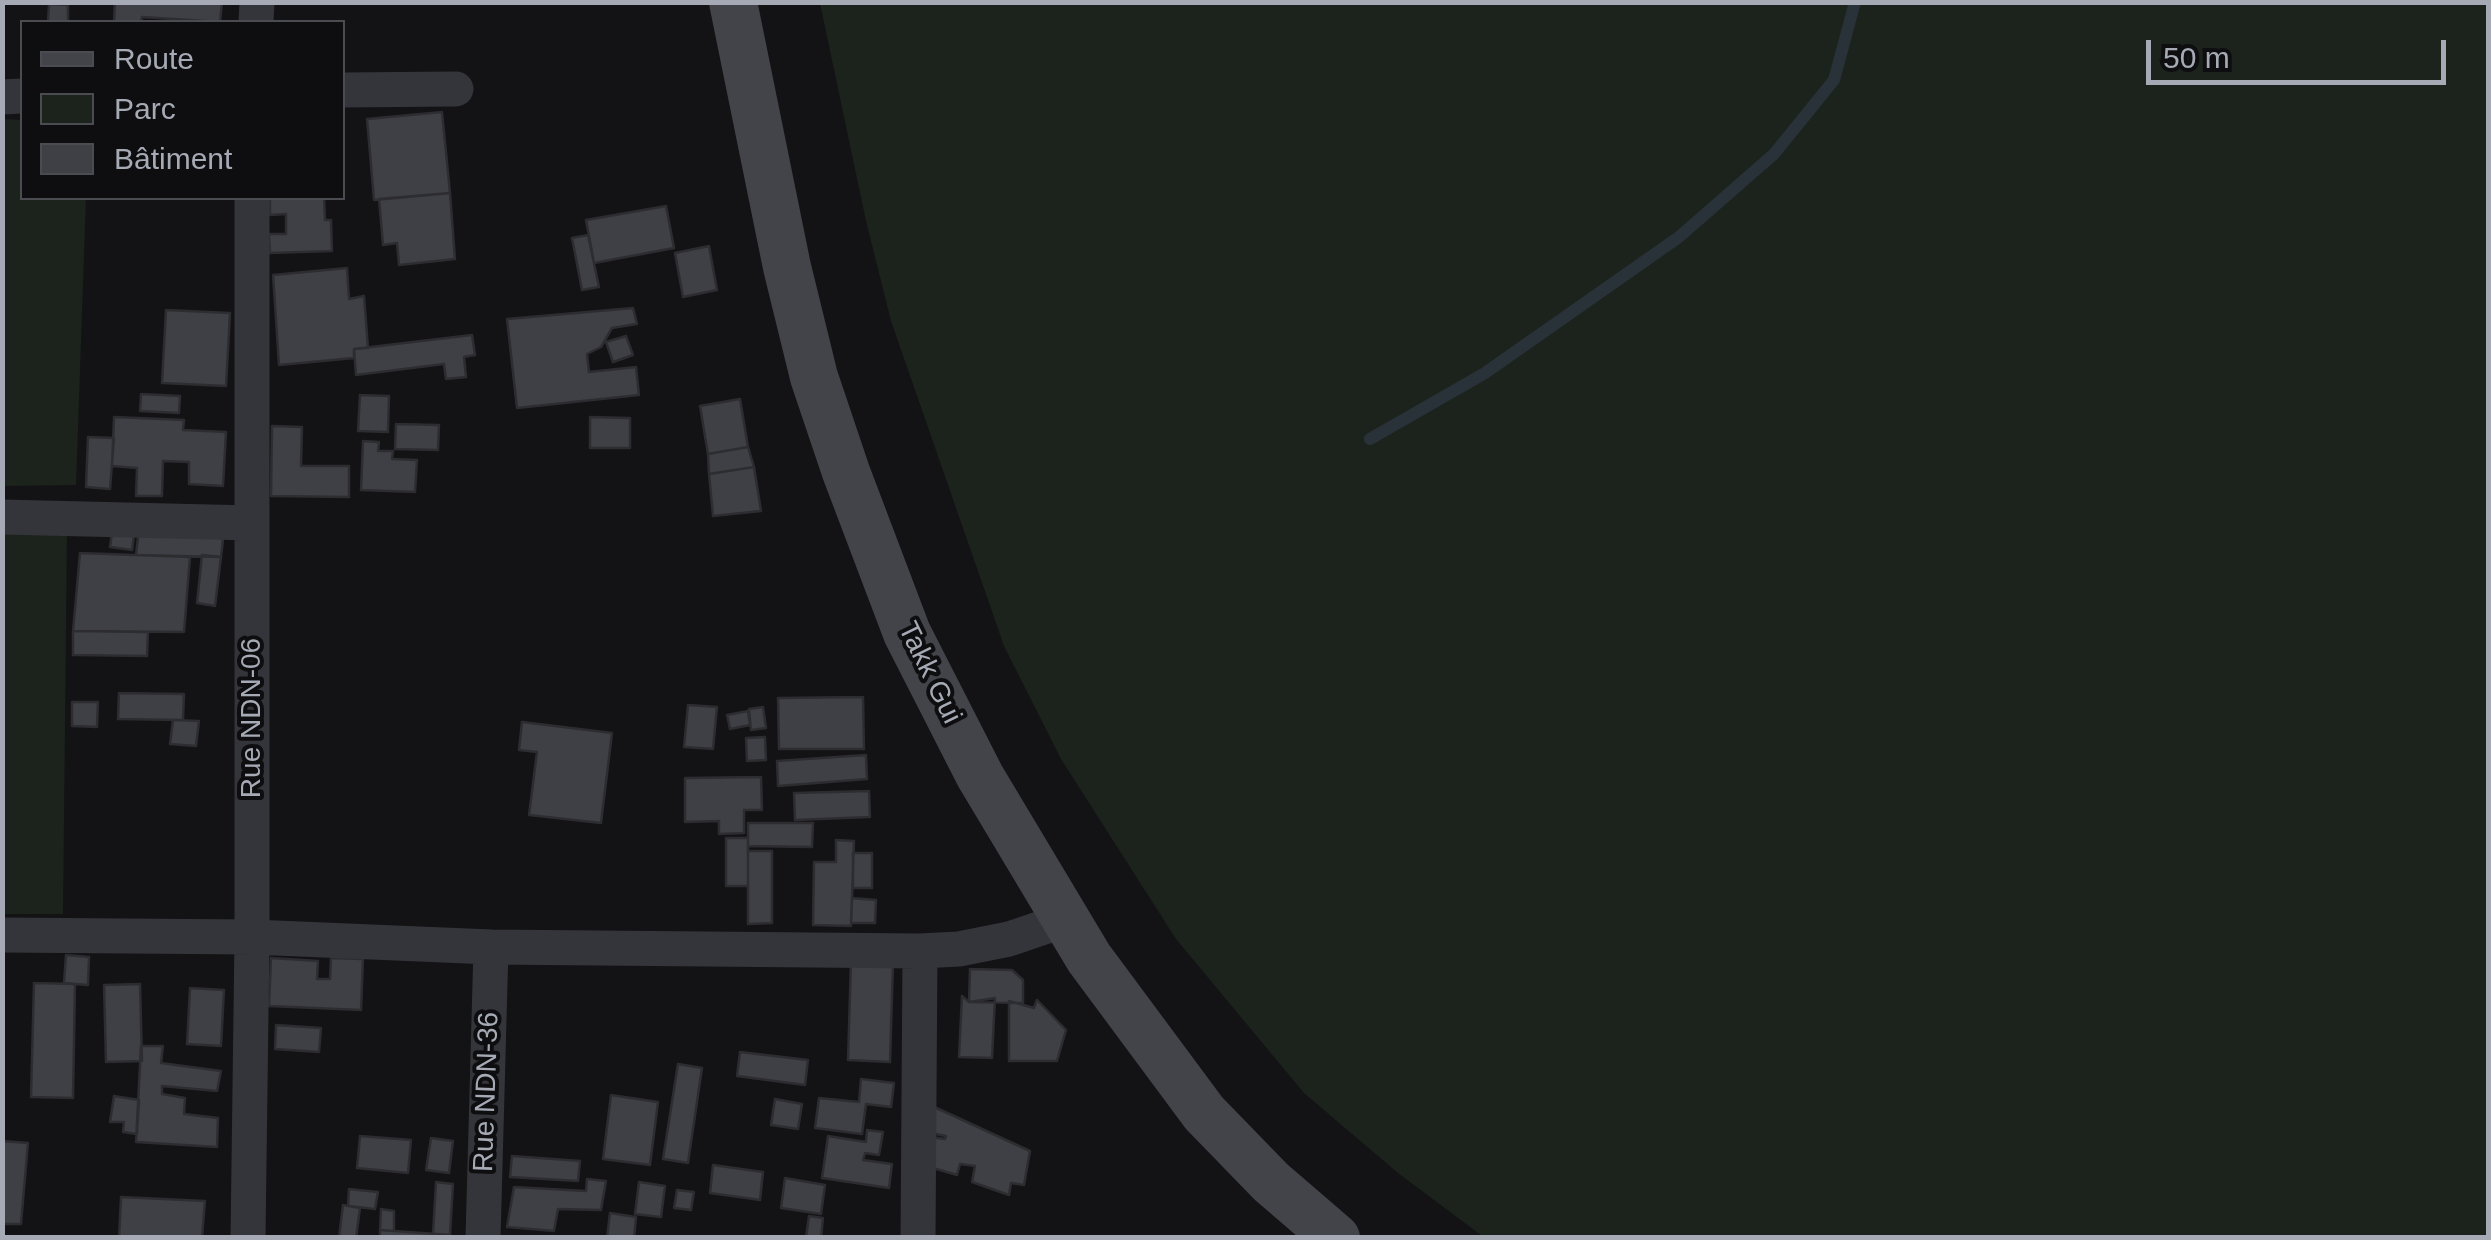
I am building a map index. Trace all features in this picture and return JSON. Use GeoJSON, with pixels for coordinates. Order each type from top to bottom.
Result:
{"type":"FeatureCollection","features":[{"type":"Feature","properties":{"kind":"street","name":"Takk Gui"},"geometry":{"type":"LineString","coordinates":[[733,2],[787,267],[814,376],[907,632],[980,776],[1065,920],[1135,1022],[1204,1113],[1271,1182],[1336,1238]]}},
{"type":"Feature","properties":{"kind":"street"},"geometry":{"type":"LineString","coordinates":[[345,90],[456,89]]}},
{"type":"Feature","properties":{"kind":"street","name":"Rue NDN-06"},"geometry":{"type":"LineString","coordinates":[[248,1238],[252,200]]}},
{"type":"Feature","properties":{"kind":"street"},"geometry":{"type":"LineString","coordinates":[[2,517],[252,523]]}},
{"type":"Feature","properties":{"kind":"street"},"geometry":{"type":"LineString","coordinates":[[2,935],[252,937],[491,947],[920,951],[959,949],[1009,939],[1065,920]]}},
{"type":"Feature","properties":{"kind":"street","name":"Rue NDN-36"},"geometry":{"type":"LineString","coordinates":[[483,1238],[491,947]]}},
{"type":"Feature","properties":{"kind":"street"},"geometry":{"type":"LineString","coordinates":[[918,1238],[920,951]]}},
{"type":"Feature","properties":{"kind":"green space"},"geometry":{"type":"Polygon","coordinates":[[[820,3],[2488,3],[2488,1237],[1481,1235],[1398,1173],[1304,1093],[1176,939],[1061,759],[1004,646],[891,321],[820,3]]]}},
{"type":"Feature","properties":{"kind":"green space"},"geometry":{"type":"Polygon","coordinates":[[[2,119],[20,120],[20,200],[86,200],[76,485],[3,486],[2,119]]]}},
{"type":"Feature","properties":{"kind":"green space"},"geometry":{"type":"Polygon","coordinates":[[[3,530],[67,531],[63,914],[3,914],[3,530]]]}},
{"type":"Feature","properties":{"kind":"building"},"geometry":{"type":"Polygon","coordinates":[[[115,2],[222,2],[220,20],[114,20],[115,2]]]}},
{"type":"Feature","properties":{"kind":"building"},"geometry":{"type":"Polygon","coordinates":[[[49,4],[68,5],[68,20],[48,20],[49,4]]]}},
{"type":"Feature","properties":{"kind":"building"},"geometry":{"type":"Polygon","coordinates":[[[442,112],[450,193],[374,200],[367,119],[442,112]]]}},
{"type":"Feature","properties":{"kind":"building"},"geometry":{"type":"Polygon","coordinates":[[[450,193],[455,259],[399,265],[397,243],[383,245],[379,199],[450,193]]]}},
{"type":"Feature","properties":{"kind":"building"},"geometry":{"type":"Polygon","coordinates":[[[270,200],[324,200],[325,220],[331,220],[332,251],[270,253],[269,234],[286,234],[286,214],[270,215],[270,200]]]}},
{"type":"Feature","properties":{"kind":"building"},"geometry":{"type":"Polygon","coordinates":[[[666,206],[674,248],[594,263],[586,220],[666,206]]]}},
{"type":"Feature","properties":{"kind":"building"},"geometry":{"type":"Polygon","coordinates":[[[588,235],[599,287],[582,290],[572,238],[588,235]]]}},
{"type":"Feature","properties":{"kind":"building"},"geometry":{"type":"Polygon","coordinates":[[[709,246],[717,290],[683,297],[675,253],[709,246]]]}},
{"type":"Feature","properties":{"kind":"building"},"geometry":{"type":"Polygon","coordinates":[[[347,268],[349,299],[364,296],[368,348],[354,349],[354,358],[279,365],[273,275],[347,268]]]}},
{"type":"Feature","properties":{"kind":"building"},"geometry":{"type":"Polygon","coordinates":[[[633,308],[637,324],[612,328],[601,347],[587,354],[589,372],[636,367],[639,395],[517,408],[507,319],[633,308]]]}},
{"type":"Feature","properties":{"kind":"building"},"geometry":{"type":"Polygon","coordinates":[[[166,310],[230,313],[226,386],[162,383],[166,310]]]}},
{"type":"Feature","properties":{"kind":"building"},"geometry":{"type":"Polygon","coordinates":[[[472,335],[475,355],[464,357],[466,377],[446,379],[444,364],[356,375],[354,349],[472,335]]]}},
{"type":"Feature","properties":{"kind":"building"},"geometry":{"type":"Polygon","coordinates":[[[626,336],[633,355],[613,362],[606,342],[626,336]]]}},
{"type":"Feature","properties":{"kind":"building"},"geometry":{"type":"Polygon","coordinates":[[[141,394],[180,396],[179,413],[140,411],[141,394]]]}},
{"type":"Feature","properties":{"kind":"building"},"geometry":{"type":"Polygon","coordinates":[[[360,395],[389,396],[388,432],[358,431],[360,395]]]}},
{"type":"Feature","properties":{"kind":"building"},"geometry":{"type":"Polygon","coordinates":[[[740,399],[748,447],[708,454],[700,406],[740,399]]]}},
{"type":"Feature","properties":{"kind":"building"},"geometry":{"type":"Polygon","coordinates":[[[114,417],[184,420],[183,430],[226,432],[223,486],[189,484],[189,462],[163,461],[162,496],[136,496],[137,468],[112,466],[114,417]]]}},
{"type":"Feature","properties":{"kind":"building"},"geometry":{"type":"Polygon","coordinates":[[[590,417],[630,418],[630,448],[590,448],[590,417]]]}},
{"type":"Feature","properties":{"kind":"building"},"geometry":{"type":"Polygon","coordinates":[[[396,424],[439,425],[438,450],[395,449],[396,424]]]}},
{"type":"Feature","properties":{"kind":"building"},"geometry":{"type":"Polygon","coordinates":[[[272,426],[302,427],[301,466],[349,466],[349,497],[271,496],[272,426]]]}},
{"type":"Feature","properties":{"kind":"building"},"geometry":{"type":"Polygon","coordinates":[[[88,437],[114,438],[110,489],[86,487],[88,437]]]}},
{"type":"Feature","properties":{"kind":"building"},"geometry":{"type":"Polygon","coordinates":[[[363,441],[379,442],[378,451],[393,451],[392,459],[417,460],[415,492],[361,490],[363,441]]]}},
{"type":"Feature","properties":{"kind":"building"},"geometry":{"type":"Polygon","coordinates":[[[748,447],[754,467],[709,474],[708,454],[748,447]]]}},
{"type":"Feature","properties":{"kind":"building"},"geometry":{"type":"Polygon","coordinates":[[[754,467],[761,511],[713,516],[709,474],[754,467]]]}},
{"type":"Feature","properties":{"kind":"building"},"geometry":{"type":"Polygon","coordinates":[[[113,525],[135,527],[132,550],[110,547],[113,525]]]}},
{"type":"Feature","properties":{"kind":"building"},"geometry":{"type":"Polygon","coordinates":[[[139,529],[224,531],[221,557],[136,555],[139,529]]]}},
{"type":"Feature","properties":{"kind":"building"},"geometry":{"type":"Polygon","coordinates":[[[80,553],[190,557],[184,632],[73,631],[80,553]]]}},
{"type":"Feature","properties":{"kind":"building"},"geometry":{"type":"Polygon","coordinates":[[[202,555],[221,557],[215,606],[197,603],[202,555]]]}},
{"type":"Feature","properties":{"kind":"building"},"geometry":{"type":"Polygon","coordinates":[[[73,631],[148,632],[147,656],[73,655],[73,631]]]}},
{"type":"Feature","properties":{"kind":"building"},"geometry":{"type":"Polygon","coordinates":[[[119,693],[184,694],[183,720],[118,719],[119,693]]]}},
{"type":"Feature","properties":{"kind":"building"},"geometry":{"type":"Polygon","coordinates":[[[863,697],[864,749],[779,749],[778,698],[863,697]]]}},
{"type":"Feature","properties":{"kind":"building"},"geometry":{"type":"Polygon","coordinates":[[[72,702],[98,702],[97,727],[72,726],[72,702]]]}},
{"type":"Feature","properties":{"kind":"building"},"geometry":{"type":"Polygon","coordinates":[[[688,705],[717,707],[713,749],[684,747],[688,705]]]}},
{"type":"Feature","properties":{"kind":"building"},"geometry":{"type":"Polygon","coordinates":[[[763,707],[766,728],[751,730],[749,709],[763,707]]]}},
{"type":"Feature","properties":{"kind":"building"},"geometry":{"type":"Polygon","coordinates":[[[748,711],[750,725],[730,729],[727,715],[748,711]]]}},
{"type":"Feature","properties":{"kind":"building"},"geometry":{"type":"Polygon","coordinates":[[[173,720],[199,721],[196,746],[170,744],[173,720]]]}},
{"type":"Feature","properties":{"kind":"building"},"geometry":{"type":"Polygon","coordinates":[[[522,722],[612,733],[601,823],[529,815],[537,752],[519,750],[522,722]]]}},
{"type":"Feature","properties":{"kind":"building"},"geometry":{"type":"Polygon","coordinates":[[[765,737],[766,760],[747,761],[746,738],[765,737]]]}},
{"type":"Feature","properties":{"kind":"building"},"geometry":{"type":"Polygon","coordinates":[[[866,755],[867,779],[778,786],[777,761],[866,755]]]}},
{"type":"Feature","properties":{"kind":"building"},"geometry":{"type":"Polygon","coordinates":[[[761,777],[762,810],[744,810],[744,833],[719,834],[719,821],[685,822],[685,778],[761,777]]]}},
{"type":"Feature","properties":{"kind":"building"},"geometry":{"type":"Polygon","coordinates":[[[869,791],[870,817],[795,820],[794,793],[869,791]]]}},
{"type":"Feature","properties":{"kind":"building"},"geometry":{"type":"Polygon","coordinates":[[[748,823],[813,823],[812,847],[748,846],[748,823]]]}},
{"type":"Feature","properties":{"kind":"building"},"geometry":{"type":"Polygon","coordinates":[[[726,838],[748,838],[748,886],[726,886],[726,838]]]}},
{"type":"Feature","properties":{"kind":"building"},"geometry":{"type":"Polygon","coordinates":[[[836,840],[854,841],[851,926],[813,925],[814,862],[836,862],[836,840]]]}},
{"type":"Feature","properties":{"kind":"building"},"geometry":{"type":"Polygon","coordinates":[[[748,851],[772,851],[772,923],[748,924],[748,851]]]}},
{"type":"Feature","properties":{"kind":"building"},"geometry":{"type":"Polygon","coordinates":[[[853,853],[872,853],[872,888],[853,888],[853,853]]]}},
{"type":"Feature","properties":{"kind":"building"},"geometry":{"type":"Polygon","coordinates":[[[852,898],[876,900],[875,923],[851,923],[852,898]]]}},
{"type":"Feature","properties":{"kind":"building"},"geometry":{"type":"Polygon","coordinates":[[[66,955],[89,957],[88,985],[64,983],[66,955]]]}},
{"type":"Feature","properties":{"kind":"building"},"geometry":{"type":"Polygon","coordinates":[[[271,958],[318,961],[317,979],[330,979],[331,958],[363,959],[361,1010],[269,1006],[271,958]]]}},
{"type":"Feature","properties":{"kind":"building"},"geometry":{"type":"Polygon","coordinates":[[[851,961],[893,962],[890,1062],[848,1060],[851,961]]]}},
{"type":"Feature","properties":{"kind":"building"},"geometry":{"type":"Polygon","coordinates":[[[970,969],[1012,970],[1023,980],[1023,1003],[969,1002],[970,969]]]}},
{"type":"Feature","properties":{"kind":"building"},"geometry":{"type":"Polygon","coordinates":[[[34,983],[75,984],[73,1098],[31,1097],[34,983]]]}},
{"type":"Feature","properties":{"kind":"building"},"geometry":{"type":"Polygon","coordinates":[[[140,984],[142,1061],[106,1062],[104,985],[140,984]]]}},
{"type":"Feature","properties":{"kind":"building"},"geometry":{"type":"Polygon","coordinates":[[[190,988],[224,990],[221,1046],[187,1044],[190,988]]]}},
{"type":"Feature","properties":{"kind":"building"},"geometry":{"type":"Polygon","coordinates":[[[962,996],[969,1002],[995,998],[992,1058],[959,1057],[962,996]]]}},
{"type":"Feature","properties":{"kind":"building"},"geometry":{"type":"Polygon","coordinates":[[[1037,1000],[1066,1030],[1057,1061],[1009,1061],[1009,1001],[1034,1008],[1037,1000]]]}},
{"type":"Feature","properties":{"kind":"building"},"geometry":{"type":"Polygon","coordinates":[[[276,1025],[321,1028],[319,1052],[275,1049],[276,1025]]]}},
{"type":"Feature","properties":{"kind":"building"},"geometry":{"type":"Polygon","coordinates":[[[141,1046],[163,1046],[161,1063],[221,1071],[217,1091],[162,1086],[162,1094],[185,1098],[184,1114],[218,1118],[217,1147],[136,1142],[141,1046]]]}},
{"type":"Feature","properties":{"kind":"building"},"geometry":{"type":"Polygon","coordinates":[[[740,1052],[808,1060],[805,1085],[737,1076],[740,1052]]]}},
{"type":"Feature","properties":{"kind":"building"},"geometry":{"type":"Polygon","coordinates":[[[678,1064],[702,1068],[688,1163],[663,1159],[678,1064]]]}},
{"type":"Feature","properties":{"kind":"building"},"geometry":{"type":"Polygon","coordinates":[[[861,1079],[894,1083],[891,1107],[866,1104],[862,1134],[815,1128],[819,1098],[859,1102],[861,1079]]]}},
{"type":"Feature","properties":{"kind":"building"},"geometry":{"type":"Polygon","coordinates":[[[611,1095],[658,1102],[650,1165],[603,1159],[611,1095]]]}},
{"type":"Feature","properties":{"kind":"building"},"geometry":{"type":"Polygon","coordinates":[[[114,1096],[139,1100],[137,1134],[123,1132],[124,1122],[110,1122],[114,1096]]]}},
{"type":"Feature","properties":{"kind":"building"},"geometry":{"type":"Polygon","coordinates":[[[775,1099],[802,1104],[798,1129],[771,1125],[775,1099]]]}},
{"type":"Feature","properties":{"kind":"building"},"geometry":{"type":"Polygon","coordinates":[[[930,1105],[1030,1151],[1024,1185],[1011,1183],[1009,1195],[972,1182],[975,1166],[960,1164],[957,1175],[926,1166],[931,1137],[946,1136],[926,1132],[930,1105]]]}},
{"type":"Feature","properties":{"kind":"building"},"geometry":{"type":"Polygon","coordinates":[[[867,1130],[883,1132],[879,1155],[865,1153],[863,1160],[892,1164],[889,1188],[822,1178],[828,1136],[866,1142],[867,1130]]]}},
{"type":"Feature","properties":{"kind":"building"},"geometry":{"type":"Polygon","coordinates":[[[360,1136],[411,1140],[408,1173],[357,1168],[360,1136]]]}},
{"type":"Feature","properties":{"kind":"building"},"geometry":{"type":"Polygon","coordinates":[[[431,1138],[453,1141],[449,1173],[426,1170],[431,1138]]]}},
{"type":"Feature","properties":{"kind":"building"},"geometry":{"type":"Polygon","coordinates":[[[2,1141],[28,1143],[21,1224],[2,1224],[2,1141]]]}},
{"type":"Feature","properties":{"kind":"building"},"geometry":{"type":"Polygon","coordinates":[[[512,1156],[580,1161],[578,1181],[510,1177],[512,1156]]]}},
{"type":"Feature","properties":{"kind":"building"},"geometry":{"type":"Polygon","coordinates":[[[713,1165],[763,1172],[760,1200],[710,1193],[713,1165]]]}},
{"type":"Feature","properties":{"kind":"building"},"geometry":{"type":"Polygon","coordinates":[[[785,1178],[825,1185],[821,1214],[781,1208],[785,1178]]]}},
{"type":"Feature","properties":{"kind":"building"},"geometry":{"type":"Polygon","coordinates":[[[587,1179],[606,1181],[601,1210],[558,1209],[554,1231],[507,1227],[514,1187],[586,1191],[587,1179]]]}},
{"type":"Feature","properties":{"kind":"building"},"geometry":{"type":"Polygon","coordinates":[[[436,1182],[453,1184],[450,1235],[433,1234],[436,1182]]]}},
{"type":"Feature","properties":{"kind":"building"},"geometry":{"type":"Polygon","coordinates":[[[639,1182],[665,1186],[661,1217],[635,1214],[639,1182]]]}},
{"type":"Feature","properties":{"kind":"building"},"geometry":{"type":"Polygon","coordinates":[[[349,1189],[378,1192],[375,1209],[348,1206],[349,1189]]]}},
{"type":"Feature","properties":{"kind":"building"},"geometry":{"type":"Polygon","coordinates":[[[677,1190],[694,1192],[691,1210],[674,1208],[677,1190]]]}},
{"type":"Feature","properties":{"kind":"building"},"geometry":{"type":"Polygon","coordinates":[[[121,1197],[205,1201],[202,1237],[119,1238],[121,1197]]]}},
{"type":"Feature","properties":{"kind":"building"},"geometry":{"type":"Polygon","coordinates":[[[343,1205],[360,1208],[356,1238],[339,1238],[343,1205]]]}},
{"type":"Feature","properties":{"kind":"building"},"geometry":{"type":"Polygon","coordinates":[[[381,1209],[394,1211],[394,1231],[380,1230],[381,1209]]]}},
{"type":"Feature","properties":{"kind":"building"},"geometry":{"type":"Polygon","coordinates":[[[610,1213],[636,1217],[634,1238],[607,1238],[610,1213]]]}},
{"type":"Feature","properties":{"kind":"building"},"geometry":{"type":"Polygon","coordinates":[[[809,1216],[823,1218],[821,1238],[806,1238],[809,1216]]]}},
{"type":"Feature","properties":{"kind":"building"},"geometry":{"type":"Polygon","coordinates":[[[380,1230],[450,1235],[450,1238],[380,1238],[380,1230]]]}},
{"type":"Feature","properties":{"kind":"waterway"},"geometry":{"type":"LineString","coordinates":[[1370,439],[1485,373],[1679,237],[1774,154],[1834,80],[1855,2]]}}]}
